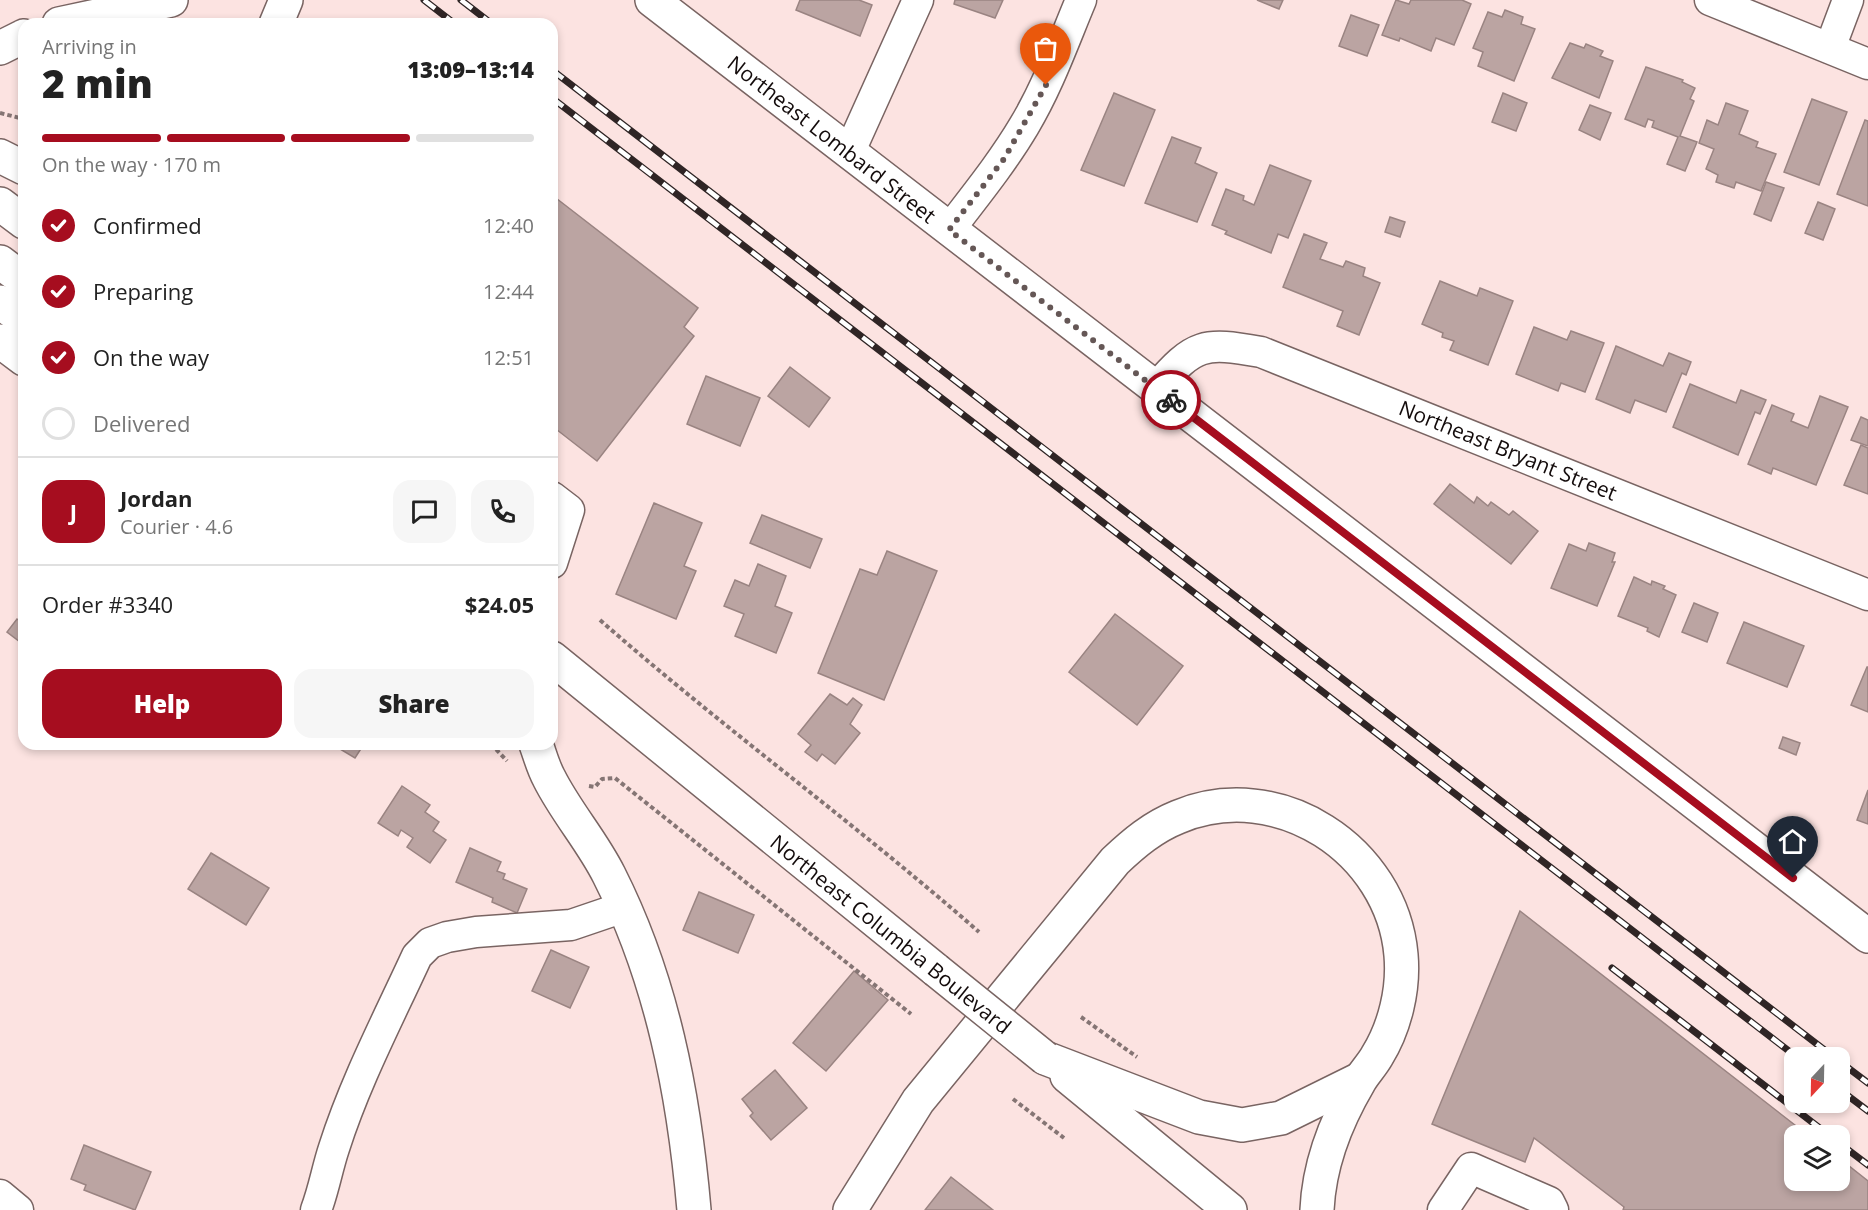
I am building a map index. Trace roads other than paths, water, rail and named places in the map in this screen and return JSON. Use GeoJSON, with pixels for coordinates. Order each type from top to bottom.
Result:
{"type":"FeatureCollection","features":[{"type":"Feature","properties":{"kind":"main road"},"geometry":{"type":"LineString","coordinates":[[88,18],[171,0]]}},
{"type":"Feature","properties":{"kind":"main road"},"geometry":{"type":"LineString","coordinates":[[278,18],[286,0]]}},
{"type":"Feature","properties":{"kind":"main road","name":"Northeast Lombard Street"},"geometry":{"type":"LineString","coordinates":[[652,0],[1868,936]]}},
{"type":"Feature","properties":{"kind":"main road"},"geometry":{"type":"LineString","coordinates":[[0,48],[18,39]]}},
{"type":"Feature","properties":{"kind":"main road"},"geometry":{"type":"LineString","coordinates":[[0,156],[18,165]]}},
{"type":"Feature","properties":{"kind":"main road"},"geometry":{"type":"LineString","coordinates":[[0,204],[18,218]]}},
{"type":"Feature","properties":{"kind":"main road"},"geometry":{"type":"LineString","coordinates":[[0,262],[18,276]]}},
{"type":"Feature","properties":{"kind":"main road"},"geometry":{"type":"LineString","coordinates":[[0,302],[18,316]]}},
{"type":"Feature","properties":{"kind":"main road"},"geometry":{"type":"LineString","coordinates":[[0,341],[18,354]]}},
{"type":"Feature","properties":{"kind":"main road","name":"Northeast Columbia Boulevard"},"geometry":{"type":"LineString","coordinates":[[558,663],[1230,1210]]}},
{"type":"Feature","properties":{"kind":"main road"},"geometry":{"type":"LineString","coordinates":[[538,750],[549,778],[608,874],[624,907],[651,976],[673,1055],[687,1131],[694,1210]]}},
{"type":"Feature","properties":{"kind":"main road"},"geometry":{"type":"LineString","coordinates":[[510,753],[549,778]]}},
{"type":"Feature","properties":{"kind":"main road"},"geometry":{"type":"LineString","coordinates":[[849,1210],[918,1101],[1097,880],[1147,833],[1180,816],[1202,810],[1246,805],[1294,815],[1323,829],[1351,851],[1380,888],[1389,907],[1398,940],[1401,982],[1396,1010],[1385,1042],[1360,1079],[1326,1156],[1320,1174],[1317,1210]]}},
{"type":"Feature","properties":{"kind":"main road"},"geometry":{"type":"LineString","coordinates":[[1045,1058],[1199,1117],[1242,1125],[1281,1118],[1360,1079]]}},
{"type":"Feature","properties":{"kind":"street"},"geometry":{"type":"LineString","coordinates":[[849,153],[918,0]]}},
{"type":"Feature","properties":{"kind":"street"},"geometry":{"type":"LineString","coordinates":[[949,230],[1004,159],[1025,125],[1046,85],[1081,0]]}},
{"type":"Feature","properties":{"kind":"street"},"geometry":{"type":"LineString","coordinates":[[1710,0],[1868,64]]}},
{"type":"Feature","properties":{"kind":"street"},"geometry":{"type":"LineString","coordinates":[[1830,48],[1848,0]]}},
{"type":"Feature","properties":{"kind":"street","name":"Northeast Bryant Street"},"geometry":{"type":"LineString","coordinates":[[1156,388],[1180,360],[1197,349],[1222,345],[1261,352],[1868,595]]}},
{"type":"Feature","properties":{"kind":"street"},"geometry":{"type":"LineString","coordinates":[[558,502],[569,510],[558,544]]}},
{"type":"Feature","properties":{"kind":"street"},"geometry":{"type":"LineString","coordinates":[[316,1210],[327,1183],[333,1149],[356,1089],[417,956],[423,949],[438,940],[476,932],[571,925],[624,907]]}},
{"type":"Feature","properties":{"kind":"street"},"geometry":{"type":"LineString","coordinates":[[1443,1210],[1471,1168],[1549,1202],[1553,1210]]}},
{"type":"Feature","properties":{"kind":"street"},"geometry":{"type":"LineString","coordinates":[[0,1195],[18,1210]]}},
{"type":"Feature","properties":{"kind":"railway"},"geometry":{"type":"LineString","coordinates":[[424,0],[447,18]]}},
{"type":"Feature","properties":{"kind":"railway"},"geometry":{"type":"LineString","coordinates":[[461,0],[484,18]]}},
{"type":"Feature","properties":{"kind":"railway"},"geometry":{"type":"LineString","coordinates":[[558,75],[1821,1047]]}},
{"type":"Feature","properties":{"kind":"railway"},"geometry":{"type":"LineString","coordinates":[[558,103],[1784,1047]]}},
{"type":"Feature","properties":{"kind":"railway"},"geometry":{"type":"LineString","coordinates":[[1612,968],[1816,1125]]}},
{"type":"Feature","properties":{"kind":"railway"},"geometry":{"type":"LineString","coordinates":[[1850,1069],[1868,1083]]}},
{"type":"Feature","properties":{"kind":"railway"},"geometry":{"type":"LineString","coordinates":[[1850,1097],[1868,1111]]}},
{"type":"Feature","properties":{"kind":"railway"},"geometry":{"type":"LineString","coordinates":[[1850,1151],[1868,1165]]}}]}
